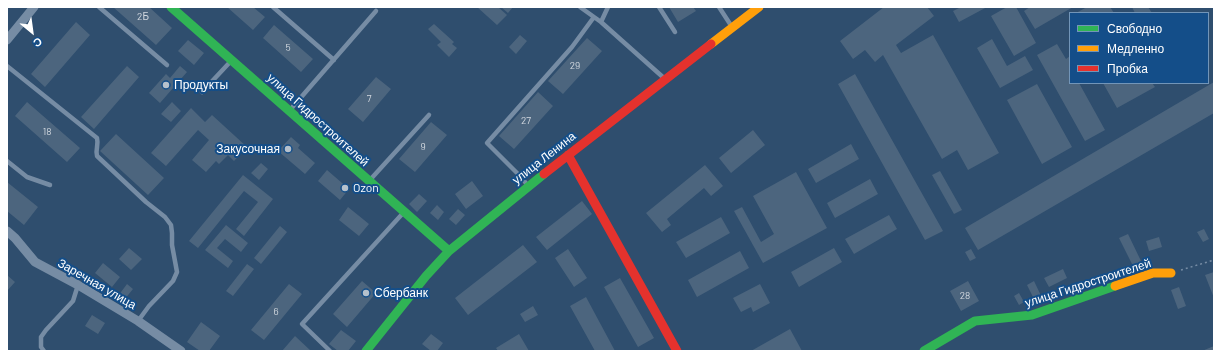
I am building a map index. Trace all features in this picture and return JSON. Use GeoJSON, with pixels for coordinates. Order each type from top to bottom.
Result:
{"type":"FeatureCollection","features":[{"type":"Feature","properties":{"kind":"street"},"geometry":{"type":"LineString","coordinates":[[7,40],[34,7]]}},
{"type":"Feature","properties":{"kind":"street","name":"улица Гидростроителей"},"geometry":{"type":"LineString","coordinates":[[171,7],[449,251]]}},
{"type":"Feature","properties":{"kind":"street","name":"улица Ленина"},"geometry":{"type":"LineString","coordinates":[[366,351],[426,276],[449,251],[568,154],[759,7]]}},
{"type":"Feature","properties":{"kind":"street"},"geometry":{"type":"LineString","coordinates":[[568,154],[677,351]]}},
{"type":"Feature","properties":{"kind":"street","name":"Заречная улица"},"geometry":{"type":"LineString","coordinates":[[7,231],[15,238],[35,262],[78,285],[138,321],[182,351]]}},
{"type":"Feature","properties":{"kind":"street","name":"улица Гидростроителей"},"geometry":{"type":"LineString","coordinates":[[924,351],[975,322],[1032,315],[1153,273],[1171,273]]}},
{"type":"Feature","properties":{"kind":"lane"},"geometry":{"type":"LineString","coordinates":[[99,7],[167,65]]}},
{"type":"Feature","properties":{"kind":"lane"},"geometry":{"type":"LineString","coordinates":[[273,7],[334,60]]}},
{"type":"Feature","properties":{"kind":"lane"},"geometry":{"type":"LineString","coordinates":[[580,7],[601,22],[665,79]]}},
{"type":"Feature","properties":{"kind":"lane"},"geometry":{"type":"LineString","coordinates":[[601,22],[608,7]]}},
{"type":"Feature","properties":{"kind":"lane"},"geometry":{"type":"LineString","coordinates":[[659,7],[675,32]]}},
{"type":"Feature","properties":{"kind":"lane"},"geometry":{"type":"LineString","coordinates":[[719,7],[732,28]]}},
{"type":"Feature","properties":{"kind":"lane"},"geometry":{"type":"LineString","coordinates":[[290,110],[376,11]]}},
{"type":"Feature","properties":{"kind":"lane"},"geometry":{"type":"LineString","coordinates":[[528,186],[487,143],[572,47],[594,17]]}},
{"type":"Feature","properties":{"kind":"lane"},"geometry":{"type":"LineString","coordinates":[[202,92],[232,60]]}},
{"type":"Feature","properties":{"kind":"lane"},"geometry":{"type":"LineString","coordinates":[[7,66],[97,138],[99,144],[96,152],[97,156],[146,202],[165,217],[171,225],[172,245],[177,272],[173,281],[149,306],[138,321]]}},
{"type":"Feature","properties":{"kind":"lane"},"geometry":{"type":"LineString","coordinates":[[369,181],[428,115]]}},
{"type":"Feature","properties":{"kind":"lane"},"geometry":{"type":"LineString","coordinates":[[7,161],[27,177],[50,185]]}},
{"type":"Feature","properties":{"kind":"lane"},"geometry":{"type":"LineString","coordinates":[[330,351],[302,324],[404,212]]}},
{"type":"Feature","properties":{"kind":"lane"},"geometry":{"type":"LineString","coordinates":[[44,351],[41,337],[73,301],[78,285]]}},
{"type":"Feature","properties":{"kind":"path"},"geometry":{"type":"LineString","coordinates":[[1171,273],[1214,260]]}},
{"type":"Feature","properties":{"kind":"building"},"geometry":{"type":"Polygon","coordinates":[[[113,7],[149,7],[172,28],[156,45],[113,7]]]}},
{"type":"Feature","properties":{"kind":"building"},"geometry":{"type":"Polygon","coordinates":[[[227,7],[253,7],[265,17],[253,30],[227,7]]]}},
{"type":"Feature","properties":{"kind":"building"},"geometry":{"type":"Polygon","coordinates":[[[477,7],[498,7],[507,15],[497,25],[477,7]]]}},
{"type":"Feature","properties":{"kind":"building"},"geometry":{"type":"Polygon","coordinates":[[[501,7],[513,7],[508,13],[501,7]]]}},
{"type":"Feature","properties":{"kind":"building"},"geometry":{"type":"Polygon","coordinates":[[[669,7],[693,7],[696,11],[678,22],[669,7]]]}},
{"type":"Feature","properties":{"kind":"building"},"geometry":{"type":"Polygon","coordinates":[[[884,7],[927,7],[934,16],[896,45],[901,53],[933,35],[999,153],[968,170],[957,150],[942,159],[883,55],[875,62],[865,50],[853,59],[840,41],[884,7]]]}},
{"type":"Feature","properties":{"kind":"building"},"geometry":{"type":"Polygon","coordinates":[[[961,7],[987,7],[959,22],[953,11],[961,7]]]}},
{"type":"Feature","properties":{"kind":"building"},"geometry":{"type":"Polygon","coordinates":[[[1007,7],[1016,7],[1036,43],[1014,56],[991,16],[1007,7]]]}},
{"type":"Feature","properties":{"kind":"building"},"geometry":{"type":"Polygon","coordinates":[[[1030,7],[1073,7],[1035,29],[1024,11],[1030,7]]]}},
{"type":"Feature","properties":{"kind":"building"},"geometry":{"type":"Polygon","coordinates":[[[1087,7],[1110,7],[1113,12],[1078,12],[1087,7]]]}},
{"type":"Feature","properties":{"kind":"building"},"geometry":{"type":"Polygon","coordinates":[[[1132,7],[1148,7],[1151,12],[1134,12],[1132,7]]]}},
{"type":"Feature","properties":{"kind":"building"},"geometry":{"type":"Polygon","coordinates":[[[76,22],[90,35],[45,87],[31,74],[76,22]]]}},
{"type":"Feature","properties":{"kind":"building"},"geometry":{"type":"Polygon","coordinates":[[[434,24],[454,42],[452,44],[457,48],[449,57],[437,45],[441,42],[428,29],[434,24]]]}},
{"type":"Feature","properties":{"kind":"building"},"geometry":{"type":"Polygon","coordinates":[[[274,25],[313,59],[301,72],[263,38],[274,25]]]}},
{"type":"Feature","properties":{"kind":"building"},"geometry":{"type":"Polygon","coordinates":[[[520,35],[527,41],[516,54],[509,47],[520,35]]]}},
{"type":"Feature","properties":{"kind":"building"},"geometry":{"type":"Polygon","coordinates":[[[587,38],[602,51],[563,94],[548,81],[587,38]]]}},
{"type":"Feature","properties":{"kind":"building"},"geometry":{"type":"Polygon","coordinates":[[[992,39],[1007,66],[1025,56],[1033,70],[1000,88],[977,48],[992,39]]]}},
{"type":"Feature","properties":{"kind":"building","name":"Продукты"},"geometry":{"type":"Polygon","coordinates":[[[188,40],[204,53],[194,65],[178,51],[188,40]]]}},
{"type":"Feature","properties":{"kind":"building"},"geometry":{"type":"Polygon","coordinates":[[[1057,44],[1066,59],[1069,57],[1069,84],[1080,84],[1105,130],[1085,141],[1037,55],[1057,44]]]}},
{"type":"Feature","properties":{"kind":"building"},"geometry":{"type":"Polygon","coordinates":[[[127,66],[139,77],[94,129],[81,117],[127,66]]]}},
{"type":"Feature","properties":{"kind":"building","name":"Продукты"},"geometry":{"type":"Polygon","coordinates":[[[180,66],[187,72],[160,103],[149,93],[166,74],[170,78],[180,66]]]}},
{"type":"Feature","properties":{"kind":"building"},"geometry":{"type":"Polygon","coordinates":[[[855,74],[943,231],[925,240],[838,84],[855,74]]]}},
{"type":"Feature","properties":{"kind":"building"},"geometry":{"type":"Polygon","coordinates":[[[376,77],[391,89],[363,122],[348,109],[376,77]]]}},
{"type":"Feature","properties":{"kind":"building"},"geometry":{"type":"Polygon","coordinates":[[[1214,82],[1214,113],[978,250],[965,228],[1214,82]]]}},
{"type":"Feature","properties":{"kind":"building"},"geometry":{"type":"Polygon","coordinates":[[[1037,84],[1072,147],[1042,164],[1007,100],[1037,84]]]}},
{"type":"Feature","properties":{"kind":"building"},"geometry":{"type":"Polygon","coordinates":[[[1104,84],[1153,84],[1155,87],[1117,108],[1104,84]]]}},
{"type":"Feature","properties":{"kind":"building"},"geometry":{"type":"Polygon","coordinates":[[[538,92],[553,106],[514,149],[499,136],[538,92]]]}},
{"type":"Feature","properties":{"kind":"building"},"geometry":{"type":"Polygon","coordinates":[[[27,102],[80,148],[67,162],[15,116],[27,102]]]}},
{"type":"Feature","properties":{"kind":"building","name":"Продукты"},"geometry":{"type":"Polygon","coordinates":[[[172,102],[181,111],[171,122],[161,114],[172,102]]]}},
{"type":"Feature","properties":{"kind":"building"},"geometry":{"type":"Polygon","coordinates":[[[191,108],[205,122],[212,115],[247,147],[234,161],[228,155],[219,164],[216,161],[206,172],[192,160],[209,140],[198,130],[166,166],[151,153],[191,108]]]}},
{"type":"Feature","properties":{"kind":"building"},"geometry":{"type":"Polygon","coordinates":[[[431,122],[447,135],[415,172],[399,159],[431,122]]]}},
{"type":"Feature","properties":{"kind":"building"},"geometry":{"type":"Polygon","coordinates":[[[753,130],[765,145],[731,173],[719,158],[753,130]]]}},
{"type":"Feature","properties":{"kind":"building"},"geometry":{"type":"Polygon","coordinates":[[[116,134],[164,178],[148,195],[100,151],[116,134]]]}},
{"type":"Feature","properties":{"kind":"building"},"geometry":{"type":"Polygon","coordinates":[[[291,137],[300,145],[298,148],[315,163],[305,174],[278,151],[291,137]]]}},
{"type":"Feature","properties":{"kind":"building"},"geometry":{"type":"Polygon","coordinates":[[[851,144],[859,159],[816,183],[808,169],[851,144]]]}},
{"type":"Feature","properties":{"kind":"building"},"geometry":{"type":"Polygon","coordinates":[[[261,163],[268,169],[259,180],[251,173],[261,163]]]}},
{"type":"Feature","properties":{"kind":"building"},"geometry":{"type":"Polygon","coordinates":[[[705,165],[723,186],[711,196],[704,188],[667,219],[671,225],[662,232],[646,213],[705,165]]]}},
{"type":"Feature","properties":{"kind":"building"},"geometry":{"type":"Polygon","coordinates":[[[327,170],[349,189],[340,200],[318,181],[327,170]]]}},
{"type":"Feature","properties":{"kind":"building"},"geometry":{"type":"Polygon","coordinates":[[[940,171],[962,210],[954,214],[932,175],[940,171]]]}},
{"type":"Feature","properties":{"kind":"building"},"geometry":{"type":"Polygon","coordinates":[[[796,172],[827,228],[763,263],[734,211],[742,207],[761,242],[774,234],[753,196],[796,172]]]}},
{"type":"Feature","properties":{"kind":"building"},"geometry":{"type":"Polygon","coordinates":[[[243,175],[273,199],[244,236],[236,229],[258,202],[244,191],[198,248],[189,241],[243,175]]]}},
{"type":"Feature","properties":{"kind":"building"},"geometry":{"type":"Polygon","coordinates":[[[870,179],[878,194],[835,218],[827,203],[870,179]]]}},
{"type":"Feature","properties":{"kind":"building"},"geometry":{"type":"Polygon","coordinates":[[[472,181],[483,196],[466,209],[455,194],[472,181]]]}},
{"type":"Feature","properties":{"kind":"building"},"geometry":{"type":"Polygon","coordinates":[[[7,182],[38,207],[24,225],[7,211],[7,182]]]}},
{"type":"Feature","properties":{"kind":"building"},"geometry":{"type":"Polygon","coordinates":[[[419,194],[427,201],[417,212],[409,204],[419,194]]]}},
{"type":"Feature","properties":{"kind":"building"},"geometry":{"type":"Polygon","coordinates":[[[582,201],[592,214],[547,250],[536,237],[582,201]]]}},
{"type":"Feature","properties":{"kind":"building"},"geometry":{"type":"Polygon","coordinates":[[[437,205],[444,212],[438,220],[430,213],[437,205]]]}},
{"type":"Feature","properties":{"kind":"building"},"geometry":{"type":"Polygon","coordinates":[[[348,207],[369,224],[359,236],[339,220],[348,207]]]}},
{"type":"Feature","properties":{"kind":"building"},"geometry":{"type":"Polygon","coordinates":[[[458,209],[465,215],[456,225],[449,219],[458,209]]]}},
{"type":"Feature","properties":{"kind":"building"},"geometry":{"type":"Polygon","coordinates":[[[889,215],[897,229],[854,254],[845,239],[889,215]]]}},
{"type":"Feature","properties":{"kind":"building"},"geometry":{"type":"Polygon","coordinates":[[[721,217],[730,233],[686,258],[676,242],[721,217]]]}},
{"type":"Feature","properties":{"kind":"building"},"geometry":{"type":"Polygon","coordinates":[[[226,225],[248,243],[241,252],[225,239],[217,248],[233,261],[228,268],[205,250],[226,225]]]}},
{"type":"Feature","properties":{"kind":"building"},"geometry":{"type":"Polygon","coordinates":[[[280,226],[287,232],[261,264],[254,258],[280,226]]]}},
{"type":"Feature","properties":{"kind":"building"},"geometry":{"type":"Polygon","coordinates":[[[1204,229],[1209,239],[1203,242],[1197,232],[1204,229]]]}},
{"type":"Feature","properties":{"kind":"building"},"geometry":{"type":"Polygon","coordinates":[[[1128,234],[1141,261],[1133,266],[1119,238],[1128,234]]]}},
{"type":"Feature","properties":{"kind":"building"},"geometry":{"type":"Polygon","coordinates":[[[1159,237],[1162,247],[1149,251],[1146,241],[1159,237]]]}},
{"type":"Feature","properties":{"kind":"building"},"geometry":{"type":"Polygon","coordinates":[[[523,245],[537,262],[468,315],[455,298],[523,245]]]}},
{"type":"Feature","properties":{"kind":"building"},"geometry":{"type":"Polygon","coordinates":[[[129,248],[142,259],[131,270],[119,259],[129,248]]]}},
{"type":"Feature","properties":{"kind":"building"},"geometry":{"type":"Polygon","coordinates":[[[834,248],[842,262],[799,287],[791,272],[834,248]]]}},
{"type":"Feature","properties":{"kind":"building"},"geometry":{"type":"Polygon","coordinates":[[[568,249],[587,278],[574,287],[555,258],[568,249]]]}},
{"type":"Feature","properties":{"kind":"building"},"geometry":{"type":"Polygon","coordinates":[[[971,249],[976,258],[970,261],[965,252],[971,249]]]}},
{"type":"Feature","properties":{"kind":"building"},"geometry":{"type":"Polygon","coordinates":[[[740,251],[749,268],[697,297],[688,280],[740,251]]]}},
{"type":"Feature","properties":{"kind":"building"},"geometry":{"type":"Polygon","coordinates":[[[103,263],[120,277],[112,287],[95,273],[103,263]]]}},
{"type":"Feature","properties":{"kind":"building"},"geometry":{"type":"Polygon","coordinates":[[[247,264],[254,269],[233,296],[226,291],[247,264]]]}},
{"type":"Feature","properties":{"kind":"building"},"geometry":{"type":"Polygon","coordinates":[[[1063,269],[1067,278],[1049,287],[1044,278],[1063,269]]]}},
{"type":"Feature","properties":{"kind":"building"},"geometry":{"type":"Polygon","coordinates":[[[1214,272],[1214,298],[1205,275],[1214,272]]]}},
{"type":"Feature","properties":{"kind":"building"},"geometry":{"type":"Polygon","coordinates":[[[7,275],[15,282],[7,291],[7,275]]]}},
{"type":"Feature","properties":{"kind":"building"},"geometry":{"type":"Polygon","coordinates":[[[620,278],[654,338],[638,347],[604,287],[620,278]]]}},
{"type":"Feature","properties":{"kind":"building"},"geometry":{"type":"Polygon","coordinates":[[[362,281],[376,293],[347,327],[333,314],[362,281]]]}},
{"type":"Feature","properties":{"kind":"building"},"geometry":{"type":"Polygon","coordinates":[[[968,281],[979,301],[961,311],[950,291],[968,281]]]}},
{"type":"Feature","properties":{"kind":"building"},"geometry":{"type":"Polygon","coordinates":[[[1034,281],[1044,302],[1037,305],[1027,285],[1034,281]]]}},
{"type":"Feature","properties":{"kind":"building"},"geometry":{"type":"Polygon","coordinates":[[[127,284],[133,289],[124,300],[118,296],[127,284]]]}},
{"type":"Feature","properties":{"kind":"building"},"geometry":{"type":"Polygon","coordinates":[[[289,284],[302,294],[264,340],[251,330],[289,284]]]}},
{"type":"Feature","properties":{"kind":"building"},"geometry":{"type":"Polygon","coordinates":[[[760,284],[770,303],[753,312],[751,307],[741,312],[733,298],[760,284]]]}},
{"type":"Feature","properties":{"kind":"building"},"geometry":{"type":"Polygon","coordinates":[[[1179,287],[1186,306],[1178,309],[1171,290],[1179,287]]]}},
{"type":"Feature","properties":{"kind":"building"},"geometry":{"type":"Polygon","coordinates":[[[1019,293],[1024,302],[1019,305],[1014,296],[1019,293]]]}},
{"type":"Feature","properties":{"kind":"building"},"geometry":{"type":"Polygon","coordinates":[[[586,297],[615,351],[595,351],[570,306],[586,297]]]}},
{"type":"Feature","properties":{"kind":"building"},"geometry":{"type":"Polygon","coordinates":[[[533,306],[538,315],[525,322],[520,314],[533,306]]]}},
{"type":"Feature","properties":{"kind":"building"},"geometry":{"type":"Polygon","coordinates":[[[92,315],[105,323],[98,334],[85,326],[92,315]]]}},
{"type":"Feature","properties":{"kind":"building"},"geometry":{"type":"Polygon","coordinates":[[[201,322],[220,336],[209,351],[200,351],[187,342],[201,322]]]}},
{"type":"Feature","properties":{"kind":"building"},"geometry":{"type":"Polygon","coordinates":[[[790,329],[802,351],[751,351],[790,329]]]}},
{"type":"Feature","properties":{"kind":"building"},"geometry":{"type":"Polygon","coordinates":[[[341,330],[356,341],[348,351],[338,351],[329,344],[341,330]]]}},
{"type":"Feature","properties":{"kind":"building"},"geometry":{"type":"Polygon","coordinates":[[[431,334],[443,343],[437,351],[431,351],[422,344],[431,334]]]}},
{"type":"Feature","properties":{"kind":"building"},"geometry":{"type":"Polygon","coordinates":[[[519,334],[529,351],[498,351],[496,348],[519,334]]]}},
{"type":"Feature","properties":{"kind":"building"},"geometry":{"type":"Polygon","coordinates":[[[295,336],[311,351],[282,351],[295,336]]]}},
{"type":"Feature","properties":{"kind":"building"},"geometry":{"type":"Polygon","coordinates":[[[1214,346],[1214,351],[1202,351],[1214,346]]]}},
{"type":"Feature","properties":{"kind":"traffic: fast"},"geometry":{"type":"LineString","coordinates":[[171,7],[449,251]]}},
{"type":"Feature","properties":{"kind":"traffic: fast"},"geometry":{"type":"LineString","coordinates":[[366,351],[426,276],[449,251],[544,174]]}},
{"type":"Feature","properties":{"kind":"traffic: fast"},"geometry":{"type":"LineString","coordinates":[[924,351],[975,321],[1032,315],[1115,286]]}},
{"type":"Feature","properties":{"kind":"traffic: slow"},"geometry":{"type":"LineString","coordinates":[[711,44],[759,7]]}},
{"type":"Feature","properties":{"kind":"traffic: slow"},"geometry":{"type":"LineString","coordinates":[[1115,286],[1153,273],[1171,273]]}},
{"type":"Feature","properties":{"kind":"traffic: jam"},"geometry":{"type":"LineString","coordinates":[[544,174],[711,44]]}},
{"type":"Feature","properties":{"kind":"traffic: jam"},"geometry":{"type":"LineString","coordinates":[[568,155],[677,351]]}},
{"type":"Feature","properties":{"kind":"place","name":"Продукты"},"geometry":{"type":"Point","coordinates":[166,85]}},
{"type":"Feature","properties":{"kind":"place","name":"Закусочная"},"geometry":{"type":"Point","coordinates":[288,149]}},
{"type":"Feature","properties":{"kind":"place","name":"Ozon"},"geometry":{"type":"Point","coordinates":[345,188]}},
{"type":"Feature","properties":{"kind":"place","name":"Сбербанк"},"geometry":{"type":"Point","coordinates":[366,293]}}]}
